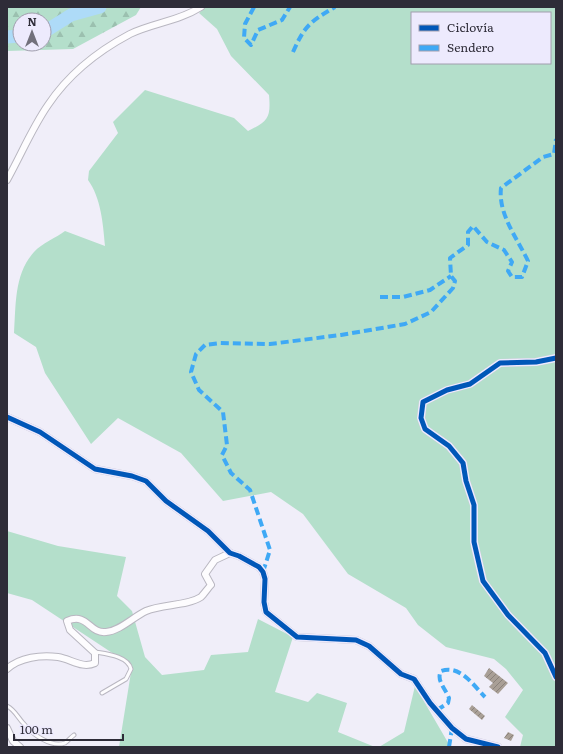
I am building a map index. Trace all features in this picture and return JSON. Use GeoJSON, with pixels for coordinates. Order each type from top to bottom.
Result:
{"type":"FeatureCollection","features":[{"type":"Feature","properties":{"kind":"street"},"geometry":{"type":"LineString","coordinates":[[7,180],[47,105],[62,86],[82,66],[106,48],[130,34],[186,15],[201,7]]}},
{"type":"Feature","properties":{"kind":"street"},"geometry":{"type":"LineString","coordinates":[[556,358],[536,362],[500,363],[470,384],[447,390],[423,402],[420,418],[425,429],[449,446],[463,464],[466,481],[474,506],[474,542],[483,581],[508,615],[545,653],[556,677]]}},
{"type":"Feature","properties":{"kind":"street"},"geometry":{"type":"LineString","coordinates":[[7,417],[40,432],[96,469],[132,476],[146,482],[166,501],[208,531],[230,553],[239,556],[263,572],[265,579],[264,602],[266,612],[298,637],[356,640],[369,646],[401,674],[414,679],[430,703],[452,728],[466,739],[498,747]]}},
{"type":"Feature","properties":{"kind":"street"},"geometry":{"type":"LineString","coordinates":[[7,669],[26,658],[58,658],[89,666],[95,663],[95,652],[70,630],[67,621],[75,618],[82,620],[96,630],[105,632],[120,627],[131,618],[149,610],[201,597],[211,585],[205,574],[215,560],[230,553]]}},
{"type":"Feature","properties":{"kind":"street"},"geometry":{"type":"LineString","coordinates":[[7,728],[14,741],[20,747]]}},
{"type":"Feature","properties":{"kind":"lane"},"geometry":{"type":"LineString","coordinates":[[95,652],[112,655],[126,661],[131,669],[126,679],[102,693]]}},
{"type":"Feature","properties":{"kind":"lane"},"geometry":{"type":"LineString","coordinates":[[7,706],[12,708],[30,731],[51,743],[58,744],[66,742],[74,735]]}},
{"type":"Feature","properties":{"kind":"green space"},"geometry":{"type":"Polygon","coordinates":[[[7,7],[141,7],[136,15],[73,49],[52,50],[52,12],[12,12],[12,51],[7,51],[7,7]]]}},
{"type":"Feature","properties":{"kind":"green space"},"geometry":{"type":"Polygon","coordinates":[[[104,7],[95,11],[69,15],[64,17],[52,27],[52,21],[69,9],[104,7]]]}},
{"type":"Feature","properties":{"kind":"green space"},"geometry":{"type":"Polygon","coordinates":[[[206,7],[556,7],[556,747],[520,747],[523,735],[505,717],[523,690],[506,669],[494,659],[446,647],[418,625],[406,608],[348,574],[303,514],[271,492],[223,501],[181,453],[118,418],[91,444],[45,373],[36,347],[14,333],[19,280],[27,261],[37,249],[65,231],[105,246],[101,211],[96,195],[88,180],[89,171],[118,133],[113,122],[145,90],[234,118],[248,131],[267,118],[269,114],[269,95],[231,56],[217,29],[199,13],[206,7]]]}},
{"type":"Feature","properties":{"kind":"green space"},"geometry":{"type":"Polygon","coordinates":[[[12,32],[12,37],[7,38],[7,33],[12,32]]]}},
{"type":"Feature","properties":{"kind":"green space"},"geometry":{"type":"Polygon","coordinates":[[[7,531],[58,546],[126,557],[117,596],[132,611],[145,657],[162,675],[204,670],[211,655],[248,652],[258,619],[293,637],[275,692],[308,702],[317,693],[347,703],[338,732],[375,747],[119,747],[132,666],[32,600],[7,593],[7,531]]]}},
{"type":"Feature","properties":{"kind":"green space"},"geometry":{"type":"Polygon","coordinates":[[[415,686],[450,746],[379,747],[404,732],[415,686]]]}},
{"type":"Feature","properties":{"kind":"building"},"geometry":{"type":"Polygon","coordinates":[[[489,668],[508,683],[498,694],[489,687],[493,683],[484,676],[489,668]]]}},
{"type":"Feature","properties":{"kind":"building"},"geometry":{"type":"Polygon","coordinates":[[[472,705],[485,716],[482,720],[469,709],[472,705]]]}},
{"type":"Feature","properties":{"kind":"building"},"geometry":{"type":"Polygon","coordinates":[[[508,732],[514,735],[511,741],[504,738],[508,732]]]}},
{"type":"Feature","properties":{"kind":"waterway"},"geometry":{"type":"LineString","coordinates":[[52,27],[71,15],[100,7]]}},
{"type":"Feature","properties":{"kind":"waterway"},"geometry":{"type":"LineString","coordinates":[[7,37],[12,37]]}},
{"type":"Feature","properties":{"kind":"marked path"},"geometry":{"type":"LineString","coordinates":[[254,7],[245,24],[244,38],[251,45],[258,30],[282,20],[290,7]]}},
{"type":"Feature","properties":{"kind":"marked path"},"geometry":{"type":"LineString","coordinates":[[293,52],[301,36],[309,25],[335,7]]}},
{"type":"Feature","properties":{"kind":"marked path"},"geometry":{"type":"LineString","coordinates":[[263,572],[270,550],[250,490],[231,473],[222,455],[227,445],[223,412],[199,390],[191,372],[196,354],[205,345],[220,343],[270,344],[341,335],[405,324],[431,312],[453,288],[455,281],[451,276],[450,258],[468,245],[468,232],[473,226],[487,242],[504,250],[512,262],[508,271],[512,277],[522,277],[528,261],[505,216],[502,207],[501,188],[543,157],[554,154],[556,139]]}},
{"type":"Feature","properties":{"kind":"marked path"},"geometry":{"type":"LineString","coordinates":[[380,297],[403,297],[430,290],[451,276]]}},
{"type":"Feature","properties":{"kind":"marked path"},"geometry":{"type":"LineString","coordinates":[[437,710],[448,703],[449,698],[440,681],[441,671],[448,670],[460,673],[466,677],[485,697]]}},
{"type":"Feature","properties":{"kind":"marked path"},"geometry":{"type":"LineString","coordinates":[[449,747],[452,728]]}},
{"type":"Feature","properties":{"kind":"cycle path"},"geometry":{"type":"LineString","coordinates":[[556,358],[536,362],[500,363],[470,384],[447,390],[423,402],[421,418],[425,429],[449,446],[463,463],[466,481],[474,505],[474,542],[483,581],[508,615],[545,653],[556,677]]}},
{"type":"Feature","properties":{"kind":"cycle path"},"geometry":{"type":"LineString","coordinates":[[7,417],[40,432],[95,469],[132,476],[146,481],[166,501],[208,531],[230,553],[239,556],[259,567],[263,572],[265,579],[264,602],[266,612],[297,637],[356,640],[369,646],[401,674],[414,679],[430,703],[452,728],[466,739],[498,747]]}}]}
